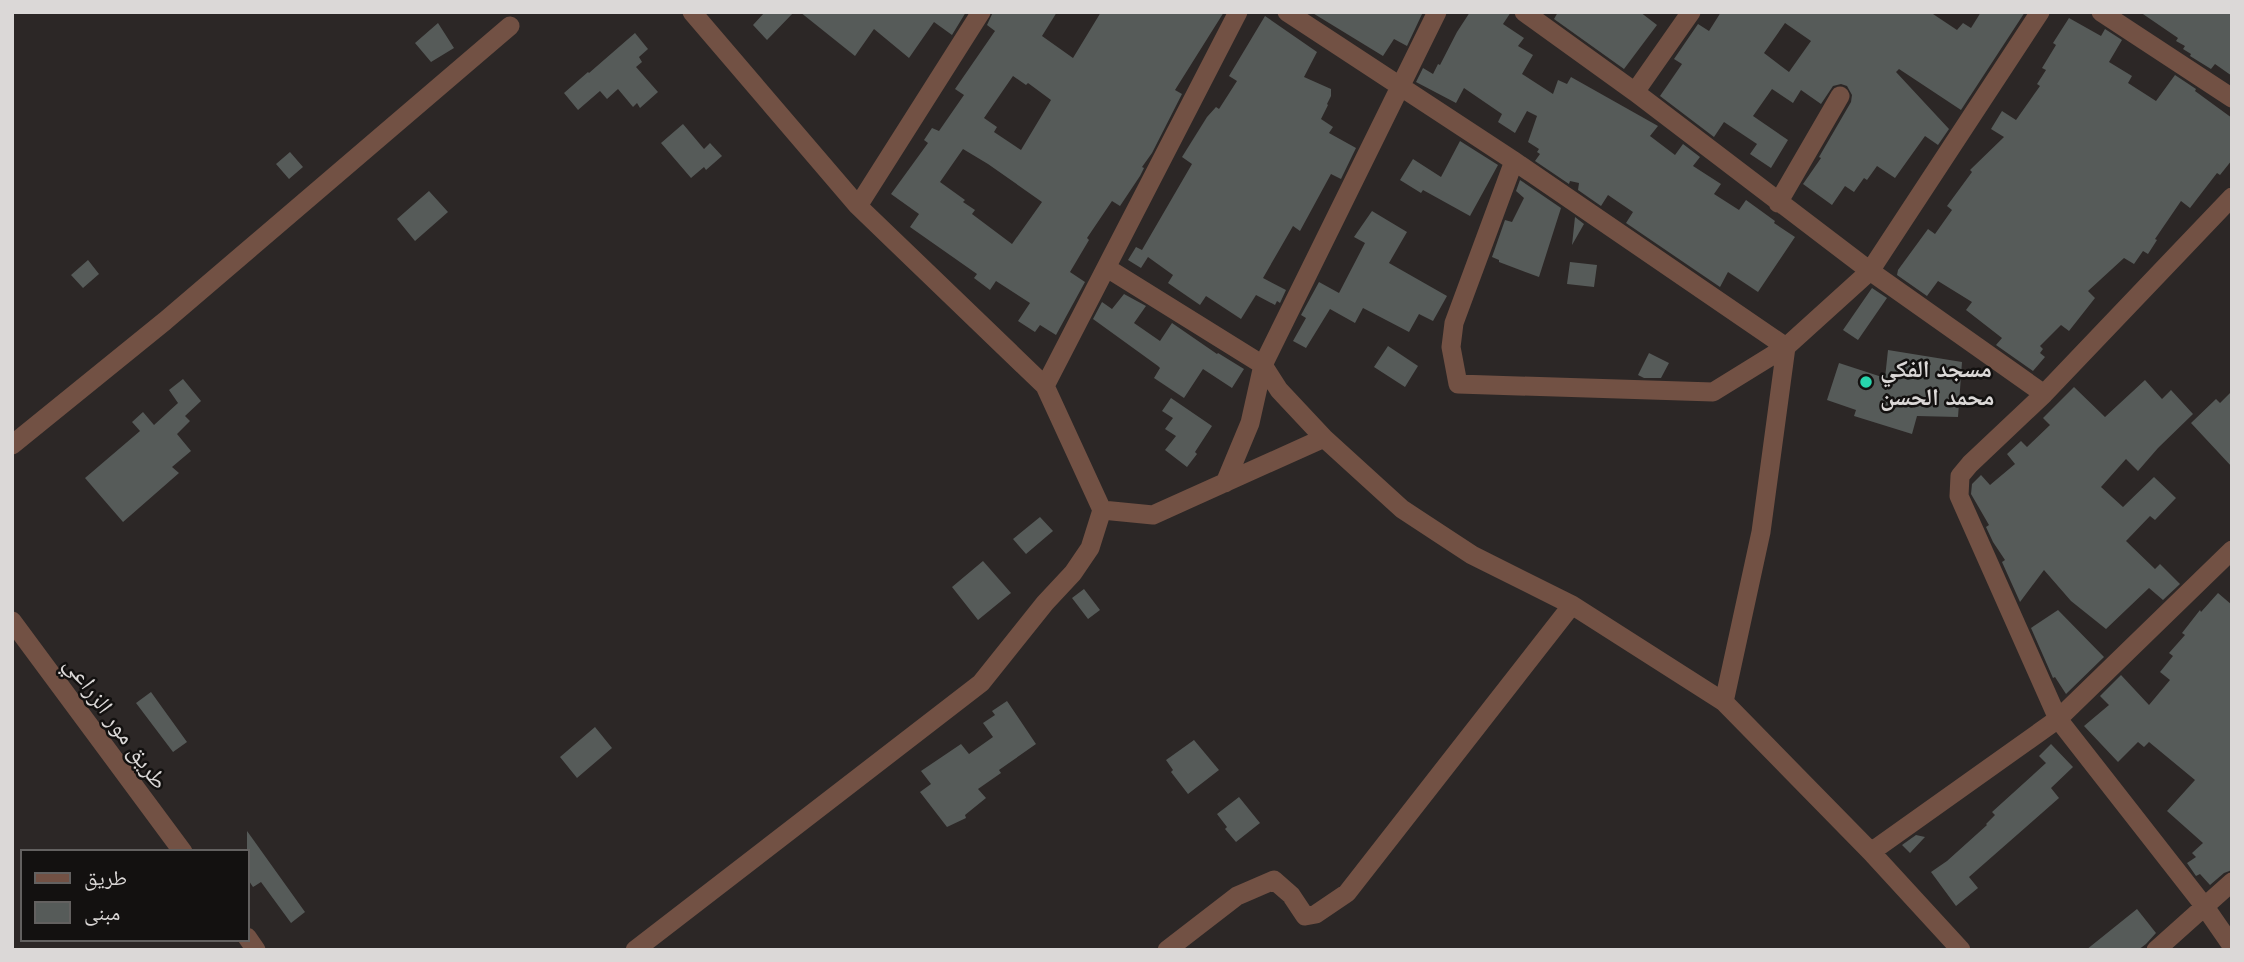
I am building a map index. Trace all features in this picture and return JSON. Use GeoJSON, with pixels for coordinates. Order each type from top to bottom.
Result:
{"type":"FeatureCollection","features":[{"type":"Feature","properties":{"kind":"street"},"geometry":{"type":"LineString","coordinates":[[635,950],[981,682],[1073,573],[1090,548],[1102,510],[1045,386],[858,206],[692,12]]}},
{"type":"Feature","properties":{"kind":"street"},"geometry":{"type":"LineString","coordinates":[[858,206],[981,12]]}},
{"type":"Feature","properties":{"kind":"street"},"geometry":{"type":"LineString","coordinates":[[1045,386],[1238,12]]}},
{"type":"Feature","properties":{"kind":"street"},"geometry":{"type":"LineString","coordinates":[[1287,12],[1514,161],[1786,347]]}},
{"type":"Feature","properties":{"kind":"street"},"geometry":{"type":"LineString","coordinates":[[1224,483],[1250,423],[1263,365],[1437,12]]}},
{"type":"Feature","properties":{"kind":"street"},"geometry":{"type":"LineString","coordinates":[[1524,12],[1635,92],[1870,271],[2044,394]]}},
{"type":"Feature","properties":{"kind":"street"},"geometry":{"type":"LineString","coordinates":[[1635,92],[1691,12]]}},
{"type":"Feature","properties":{"kind":"street"},"geometry":{"type":"LineString","coordinates":[[1514,161],[1454,323],[1451,348],[1458,384],[1713,392],[1786,347],[1870,271],[2040,12]]}},
{"type":"Feature","properties":{"kind":"street"},"geometry":{"type":"LineString","coordinates":[[2101,12],[2232,98]]}},
{"type":"Feature","properties":{"kind":"street"},"geometry":{"type":"LineString","coordinates":[[12,445],[165,321],[510,26]]}},
{"type":"Feature","properties":{"kind":"street"},"geometry":{"type":"LineString","coordinates":[[1779,203],[1840,96]]}},
{"type":"Feature","properties":{"kind":"street"},"geometry":{"type":"LineString","coordinates":[[2232,197],[2044,394],[1959,476],[1959,496],[2058,719],[2205,907],[2232,946]]}},
{"type":"Feature","properties":{"kind":"street"},"geometry":{"type":"LineString","coordinates":[[1107,268],[1263,365],[1286,398],[1324,438],[1402,509],[1472,555],[1572,606],[1724,702],[1871,852],[1961,950]]}},
{"type":"Feature","properties":{"kind":"street"},"geometry":{"type":"LineString","coordinates":[[1724,702],[1761,532],[1786,347]]}},
{"type":"Feature","properties":{"kind":"street"},"geometry":{"type":"LineString","coordinates":[[1102,510],[1153,515],[1324,438]]}},
{"type":"Feature","properties":{"kind":"street"},"geometry":{"type":"LineString","coordinates":[[1871,852],[2058,719],[2232,550]]}},
{"type":"Feature","properties":{"kind":"street"},"geometry":{"type":"LineString","coordinates":[[1167,950],[1237,896],[1274,880],[1291,895],[1306,916],[1316,914],[1347,893],[1572,606]]}},
{"type":"Feature","properties":{"kind":"street","name":"طريق مور الزراعي"},"geometry":{"type":"LineString","coordinates":[[12,621],[182,850]]}},
{"type":"Feature","properties":{"kind":"street"},"geometry":{"type":"LineString","coordinates":[[2156,950],[2232,882]]}},
{"type":"Feature","properties":{"kind":"building"},"geometry":{"type":"Polygon","coordinates":[[[765,12],[794,12],[767,40],[753,25],[765,12]]]}},
{"type":"Feature","properties":{"kind":"building"},"geometry":{"type":"Polygon","coordinates":[[[800,12],[966,12],[952,35],[934,22],[909,58],[874,29],[855,56],[800,12]]]}},
{"type":"Feature","properties":{"kind":"building"},"geometry":{"type":"Polygon","coordinates":[[[993,12],[1057,12],[1042,36],[1073,58],[1101,12],[1224,12],[1175,90],[1182,94],[1142,167],[1144,168],[1140,176],[1120,206],[1112,201],[1087,238],[1089,240],[1070,272],[1085,282],[1056,335],[1040,325],[1035,332],[1018,321],[1030,303],[996,281],[990,290],[974,278],[977,274],[910,227],[919,214],[891,194],[928,143],[924,140],[932,128],[939,131],[964,95],[955,89],[995,31],[987,25],[993,12]],[[1013,76],[984,118],[997,127],[994,132],[1021,150],[1051,100],[1013,76]],[[963,149],[940,182],[975,210],[972,214],[1012,244],[1042,202],[963,149]]]}},
{"type":"Feature","properties":{"kind":"building"},"geometry":{"type":"Polygon","coordinates":[[[1311,12],[1423,12],[1407,46],[1394,39],[1383,56],[1311,12]]]}},
{"type":"Feature","properties":{"kind":"building"},"geometry":{"type":"Polygon","coordinates":[[[1470,12],[1511,12],[1503,24],[1524,38],[1518,46],[1533,55],[1522,74],[1553,94],[1558,80],[1567,84],[1571,77],[1658,126],[1650,136],[1675,155],[1683,144],[1700,157],[1693,166],[1721,184],[1714,194],[1739,210],[1746,200],[1795,237],[1758,292],[1728,272],[1720,287],[1626,223],[1633,212],[1608,195],[1601,206],[1578,190],[1579,183],[1570,181],[1569,184],[1535,161],[1540,154],[1537,152],[1539,149],[1528,142],[1537,116],[1527,111],[1515,133],[1498,122],[1502,114],[1464,88],[1456,103],[1416,82],[1423,68],[1433,74],[1438,64],[1440,65],[1470,12]]]}},
{"type":"Feature","properties":{"kind":"building"},"geometry":{"type":"Polygon","coordinates":[[[1558,12],[1640,12],[1657,25],[1624,69],[1554,19],[1558,12]]]}},
{"type":"Feature","properties":{"kind":"building"},"geometry":{"type":"Polygon","coordinates":[[[1721,12],[1930,12],[1957,30],[1963,23],[1971,28],[1981,12],[2025,12],[1961,110],[1899,69],[1896,72],[1949,129],[1938,145],[1925,136],[1895,178],[1877,166],[1854,192],[1845,186],[1832,205],[1803,184],[1821,158],[1819,157],[1851,102],[1852,95],[1847,86],[1833,86],[1821,104],[1801,90],[1793,103],[1772,89],[1753,116],[1788,140],[1771,168],[1750,154],[1757,144],[1724,122],[1714,137],[1660,96],[1682,64],[1674,59],[1698,24],[1709,31],[1721,12]],[[1785,23],[1764,53],[1789,72],[1811,41],[1785,23]]]}},
{"type":"Feature","properties":{"kind":"building"},"geometry":{"type":"Polygon","coordinates":[[[2140,12],[2232,12],[2232,76],[2215,64],[2211,69],[2190,56],[2191,54],[2183,49],[2185,46],[2176,41],[2178,38],[2140,12]]]}},
{"type":"Feature","properties":{"kind":"building"},"geometry":{"type":"Polygon","coordinates":[[[1265,16],[1317,52],[1304,77],[1331,89],[1328,105],[1321,119],[1333,127],[1329,133],[1356,148],[1341,179],[1331,174],[1300,231],[1293,226],[1263,278],[1286,290],[1280,303],[1277,301],[1275,305],[1256,295],[1241,319],[1206,296],[1200,305],[1168,283],[1173,275],[1148,257],[1141,268],[1128,260],[1136,247],[1142,250],[1192,164],[1182,157],[1207,117],[1216,107],[1219,109],[1237,81],[1229,76],[1265,16]]]}},
{"type":"Feature","properties":{"kind":"building"},"geometry":{"type":"Polygon","coordinates":[[[2069,18],[2101,36],[2105,29],[2122,40],[2109,62],[2132,76],[2128,83],[2156,101],[2175,75],[2232,118],[2232,160],[2220,175],[2217,173],[2190,208],[2181,201],[2148,254],[2143,251],[2134,264],[2124,258],[2088,291],[2095,298],[2069,331],[2061,325],[2040,346],[2043,349],[2040,353],[2045,357],[2033,371],[1996,345],[2002,338],[1966,310],[1972,302],[1938,281],[1927,296],[1897,275],[1928,229],[1935,234],[1952,210],[1947,206],[1972,172],[1970,170],[2004,137],[1991,129],[2002,111],[2016,120],[2040,86],[2037,84],[2046,70],[2042,68],[2056,45],[2053,43],[2069,18]]]}},
{"type":"Feature","properties":{"kind":"building"},"geometry":{"type":"Polygon","coordinates":[[[438,23],[454,48],[431,62],[415,43],[438,23]]]}},
{"type":"Feature","properties":{"kind":"building"},"geometry":{"type":"Polygon","coordinates":[[[635,33],[648,49],[639,57],[642,62],[636,67],[658,92],[640,108],[637,103],[633,107],[618,89],[607,99],[600,91],[578,110],[564,93],[635,33]]]}},
{"type":"Feature","properties":{"kind":"building"},"geometry":{"type":"Polygon","coordinates":[[[683,124],[704,149],[710,143],[722,156],[706,170],[704,167],[691,178],[661,143],[683,124]]]}},
{"type":"Feature","properties":{"kind":"building"},"geometry":{"type":"Polygon","coordinates":[[[1460,141],[1498,165],[1470,216],[1400,180],[1413,159],[1441,177],[1460,141]]]}},
{"type":"Feature","properties":{"kind":"building"},"geometry":{"type":"Polygon","coordinates":[[[290,152],[303,167],[289,179],[276,164],[290,152]]]}},
{"type":"Feature","properties":{"kind":"building"},"geometry":{"type":"Polygon","coordinates":[[[1520,180],[1561,208],[1539,277],[1492,257],[1505,220],[1512,222],[1524,198],[1516,191],[1520,180]]]}},
{"type":"Feature","properties":{"kind":"building"},"geometry":{"type":"Polygon","coordinates":[[[429,191],[448,212],[415,241],[397,219],[429,191]]]}},
{"type":"Feature","properties":{"kind":"building"},"geometry":{"type":"Polygon","coordinates":[[[1372,211],[1407,232],[1389,263],[1447,296],[1433,321],[1419,314],[1409,332],[1363,308],[1355,323],[1330,309],[1306,348],[1293,341],[1306,318],[1301,315],[1319,282],[1339,293],[1365,243],[1354,237],[1372,211]]]}},
{"type":"Feature","properties":{"kind":"building"},"geometry":{"type":"Polygon","coordinates":[[[1575,217],[1584,224],[1572,245],[1575,217]]]}},
{"type":"Feature","properties":{"kind":"building"},"geometry":{"type":"Polygon","coordinates":[[[88,260],[99,274],[83,288],[71,275],[88,260]]]}},
{"type":"Feature","properties":{"kind":"building"},"geometry":{"type":"Polygon","coordinates":[[[1570,262],[1597,265],[1594,287],[1567,284],[1570,262]]]}},
{"type":"Feature","properties":{"kind":"building"},"geometry":{"type":"Polygon","coordinates":[[[1872,288],[1887,298],[1858,340],[1843,330],[1872,288]]]}},
{"type":"Feature","properties":{"kind":"building"},"geometry":{"type":"Polygon","coordinates":[[[1124,294],[1146,306],[1134,323],[1160,341],[1172,323],[1244,369],[1232,388],[1203,369],[1184,398],[1154,378],[1160,368],[1158,366],[1093,319],[1102,302],[1112,309],[1124,294]]]}},
{"type":"Feature","properties":{"kind":"building"},"geometry":{"type":"Polygon","coordinates":[[[1388,346],[1418,366],[1405,387],[1374,367],[1388,346]]]}},
{"type":"Feature","properties":{"kind":"building"},"geometry":{"type":"Polygon","coordinates":[[[1888,350],[1962,362],[1958,417],[1917,416],[1912,434],[1854,416],[1856,410],[1827,400],[1839,363],[1885,378],[1888,350]]]}},
{"type":"Feature","properties":{"kind":"building"},"geometry":{"type":"Polygon","coordinates":[[[1649,353],[1669,363],[1661,378],[1644,378],[1638,375],[1649,353]]]}},
{"type":"Feature","properties":{"kind":"building"},"geometry":{"type":"Polygon","coordinates":[[[183,379],[201,401],[185,416],[190,421],[177,434],[191,451],[172,467],[179,473],[123,522],[85,478],[140,431],[132,422],[143,412],[154,425],[178,403],[169,390],[183,379]]]}},
{"type":"Feature","properties":{"kind":"building"},"geometry":{"type":"Polygon","coordinates":[[[2145,380],[2162,399],[2171,390],[2193,414],[2138,471],[2126,459],[2101,487],[2123,507],[2154,477],[2176,498],[2155,520],[2150,516],[2126,541],[2155,569],[2160,564],[2180,584],[2163,600],[2149,588],[2106,629],[2071,601],[2044,570],[2020,602],[2002,562],[2005,560],[1993,542],[1986,527],[1989,525],[1971,494],[1972,484],[1981,475],[1990,485],[2015,464],[2007,454],[2021,441],[2027,447],[2050,425],[2043,418],[2074,387],[2105,417],[2145,380]]]}},
{"type":"Feature","properties":{"kind":"building"},"geometry":{"type":"Polygon","coordinates":[[[2232,391],[2232,467],[2191,423],[2216,399],[2220,403],[2232,391]]]}},
{"type":"Feature","properties":{"kind":"building"},"geometry":{"type":"Polygon","coordinates":[[[1171,398],[1212,426],[1187,467],[1165,450],[1176,436],[1165,429],[1173,418],[1162,411],[1171,398]]]}},
{"type":"Feature","properties":{"kind":"building"},"geometry":{"type":"Polygon","coordinates":[[[1040,517],[1053,531],[1026,554],[1013,539],[1040,517]]]}},
{"type":"Feature","properties":{"kind":"building"},"geometry":{"type":"Polygon","coordinates":[[[983,561],[1011,593],[978,620],[952,587],[983,561]]]}},
{"type":"Feature","properties":{"kind":"building"},"geometry":{"type":"Polygon","coordinates":[[[1084,589],[1100,610],[1088,619],[1072,598],[1084,589]]]}},
{"type":"Feature","properties":{"kind":"building"},"geometry":{"type":"Polygon","coordinates":[[[2218,593],[2232,605],[2232,870],[2210,885],[2200,874],[2196,876],[2187,863],[2196,857],[2192,853],[2203,843],[2167,811],[2195,780],[2149,742],[2144,747],[2138,742],[2118,762],[2084,726],[2109,705],[2100,696],[2121,675],[2149,705],[2170,680],[2160,672],[2173,656],[2169,653],[2185,635],[2182,633],[2200,610],[2201,612],[2218,593]]]}},
{"type":"Feature","properties":{"kind":"building"},"geometry":{"type":"Polygon","coordinates":[[[2058,610],[2104,657],[2066,694],[2055,677],[2053,678],[2031,628],[2058,610]]]}},
{"type":"Feature","properties":{"kind":"building"},"geometry":{"type":"Polygon","coordinates":[[[151,692],[187,742],[173,752],[136,703],[151,692]]]}},
{"type":"Feature","properties":{"kind":"building"},"geometry":{"type":"Polygon","coordinates":[[[1007,701],[1036,744],[999,770],[1001,773],[978,789],[986,798],[965,815],[966,818],[947,827],[920,792],[931,784],[921,771],[961,744],[969,754],[993,737],[983,723],[995,715],[992,711],[1007,701]]]}},
{"type":"Feature","properties":{"kind":"building"},"geometry":{"type":"Polygon","coordinates":[[[595,727],[612,748],[577,778],[560,757],[595,727]]]}},
{"type":"Feature","properties":{"kind":"building"},"geometry":{"type":"Polygon","coordinates":[[[1194,740],[1219,770],[1188,794],[1171,772],[1173,770],[1166,760],[1194,740]]]}},
{"type":"Feature","properties":{"kind":"building"},"geometry":{"type":"Polygon","coordinates":[[[2051,744],[2073,767],[2051,788],[2059,798],[1969,877],[1978,888],[1956,906],[1931,872],[1987,825],[1995,815],[1992,812],[2046,763],[2039,756],[2051,744]]]}},
{"type":"Feature","properties":{"kind":"building"},"geometry":{"type":"Polygon","coordinates":[[[1239,797],[1260,823],[1236,842],[1217,814],[1239,797]]]}},
{"type":"Feature","properties":{"kind":"building"},"geometry":{"type":"Polygon","coordinates":[[[247,831],[305,912],[291,923],[261,882],[253,887],[248,880],[247,831]]]}},
{"type":"Feature","properties":{"kind":"building"},"geometry":{"type":"Polygon","coordinates":[[[1916,835],[1925,837],[1910,853],[1902,845],[1916,835]]]}},
{"type":"Feature","properties":{"kind":"building"},"geometry":{"type":"Polygon","coordinates":[[[2137,909],[2156,933],[2146,944],[2138,950],[2086,950],[2137,909]]]}},
{"type":"Feature","properties":{"kind":"place","name":"مسجد الفكي محمد الحسن"},"geometry":{"type":"Point","coordinates":[1866,382]}}]}
